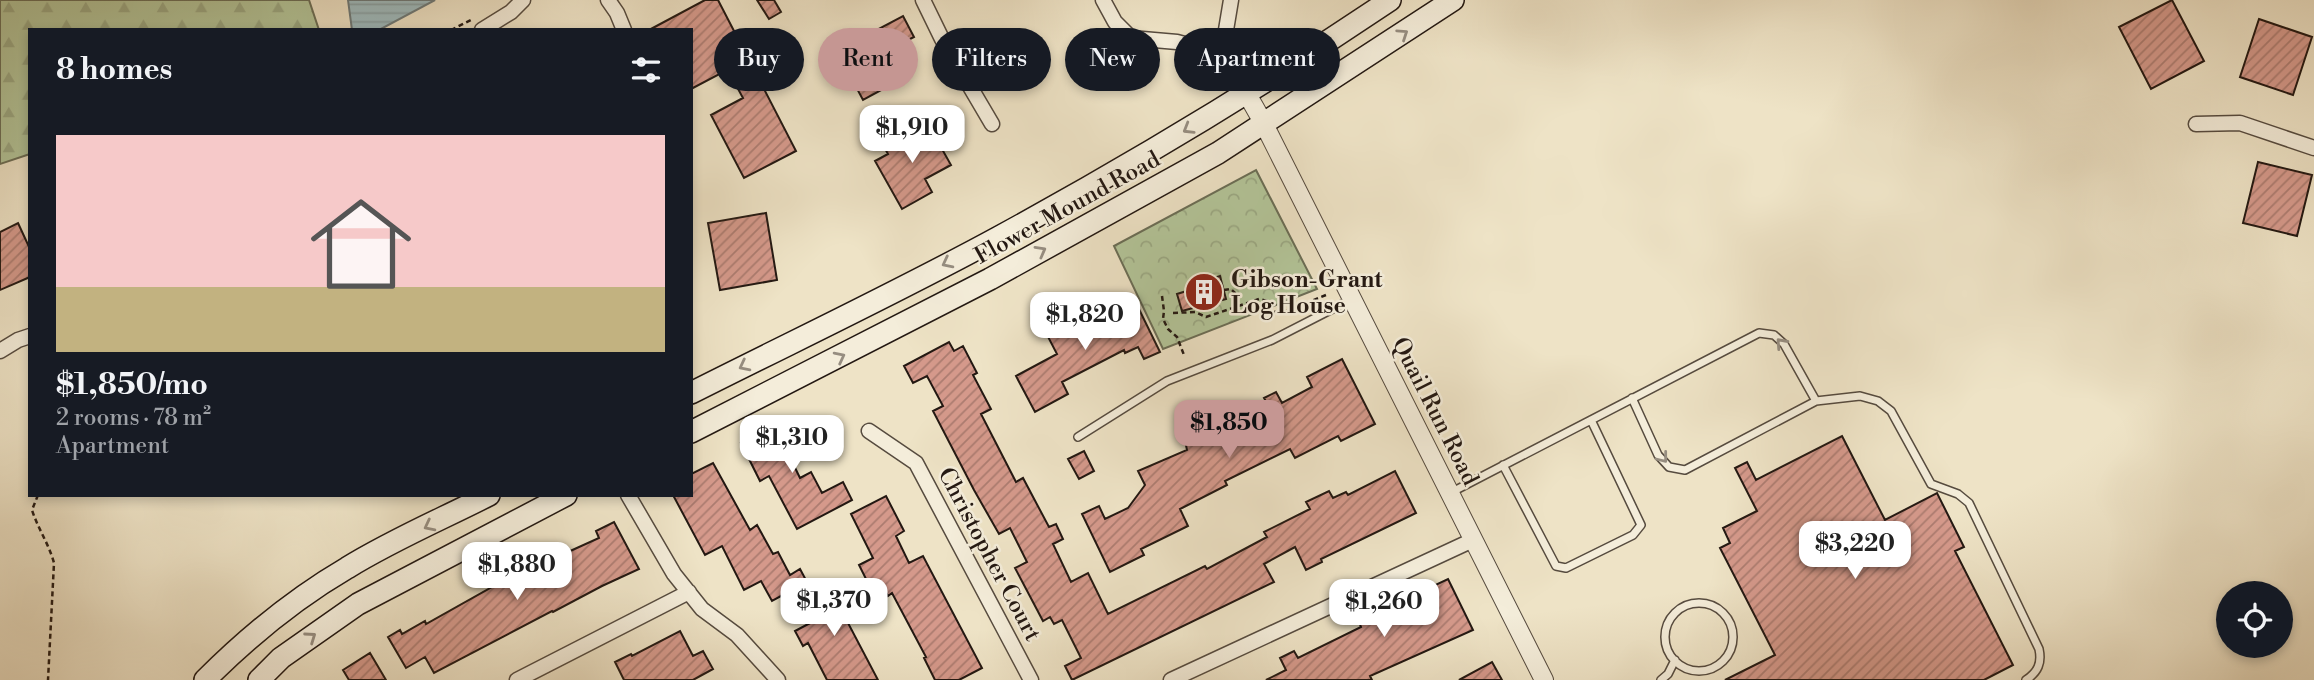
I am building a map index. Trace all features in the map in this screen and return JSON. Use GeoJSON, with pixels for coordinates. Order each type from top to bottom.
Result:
{"type":"FeatureCollection","features":[{"type":"Feature","properties":{"kind":"main road","name":"Flower Mound Road"},"geometry":{"type":"LineString","coordinates":[[693,392],[1081,192],[1247,94],[1390,0]]}},
{"type":"Feature","properties":{"kind":"main road","name":"Flower Mound Road"},"geometry":{"type":"LineString","coordinates":[[693,431],[1002,273],[1218,153],[1453,0]]}},
{"type":"Feature","properties":{"kind":"main road"},"geometry":{"type":"LineString","coordinates":[[205,680],[246,640],[293,603],[348,567],[485,497]]}},
{"type":"Feature","properties":{"kind":"main road"},"geometry":{"type":"LineString","coordinates":[[259,680],[281,658],[358,604],[562,497]]}},
{"type":"Feature","properties":{"kind":"street"},"geometry":{"type":"LineString","coordinates":[[485,28],[511,12],[523,0]]}},
{"type":"Feature","properties":{"kind":"street"},"geometry":{"type":"LineString","coordinates":[[608,0],[623,28]]}},
{"type":"Feature","properties":{"kind":"street"},"geometry":{"type":"LineString","coordinates":[[923,0],[942,39],[992,124]]}},
{"type":"Feature","properties":{"kind":"street"},"geometry":{"type":"LineString","coordinates":[[1103,0],[1115,22],[1131,38],[1174,42]]}},
{"type":"Feature","properties":{"kind":"street"},"geometry":{"type":"LineString","coordinates":[[1226,28],[1231,0]]}},
{"type":"Feature","properties":{"kind":"street","name":"Quail Run Road"},"geometry":{"type":"LineString","coordinates":[[1245,91],[1544,680]]}},
{"type":"Feature","properties":{"kind":"street"},"geometry":{"type":"LineString","coordinates":[[2196,124],[2240,123],[2314,148]]}},
{"type":"Feature","properties":{"kind":"street"},"geometry":{"type":"LineString","coordinates":[[0,351],[28,337]]}},
{"type":"Feature","properties":{"kind":"street","name":"Christopher Court"},"geometry":{"type":"LineString","coordinates":[[869,431],[916,463],[1031,680]]}},
{"type":"Feature","properties":{"kind":"street"},"geometry":{"type":"LineString","coordinates":[[629,497],[674,574],[702,609],[737,635],[778,680]]}},
{"type":"Feature","properties":{"kind":"street"},"geometry":{"type":"LineString","coordinates":[[1171,680],[1473,540]]}},
{"type":"Feature","properties":{"kind":"street"},"geometry":{"type":"LineString","coordinates":[[517,680],[689,593]]}},
{"type":"Feature","properties":{"kind":"lane"},"geometry":{"type":"LineString","coordinates":[[1078,436],[1167,382],[1272,340],[1352,299]]}},
{"type":"Feature","properties":{"kind":"lane"},"geometry":{"type":"LineString","coordinates":[[1450,493],[1759,333],[1774,335],[1784,344],[1816,401]]}},
{"type":"Feature","properties":{"kind":"lane"},"geometry":{"type":"LineString","coordinates":[[1632,398],[1658,454],[1669,467],[1685,470],[1816,401],[1860,396],[1878,401],[1891,411],[1931,484],[1958,494],[1969,503],[2039,649],[2041,658],[2038,669],[2026,680]]}},
{"type":"Feature","properties":{"kind":"lane"},"geometry":{"type":"LineString","coordinates":[[1503,465],[1556,566],[1566,568],[1633,535],[1642,525],[1591,420]]}},
{"type":"Feature","properties":{"kind":"lane"},"geometry":{"type":"LineString","coordinates":[[1689,604],[1712,605],[1722,611],[1729,620],[1733,641],[1724,660],[1705,670],[1694,670],[1675,660],[1669,651],[1667,629],[1671,618],[1689,604]]}},
{"type":"Feature","properties":{"kind":"lane"},"geometry":{"type":"LineString","coordinates":[[1661,680],[1668,674],[1675,660]]}},
{"type":"Feature","properties":{"kind":"lane"},"geometry":{"type":"LineString","coordinates":[[1692,680],[1694,670]]}},
{"type":"Feature","properties":{"kind":"path"},"geometry":{"type":"LineString","coordinates":[[1224,290],[1231,289],[1240,304]]}},
{"type":"Feature","properties":{"kind":"path"},"geometry":{"type":"LineString","coordinates":[[1164,311],[1195,312],[1206,317],[1259,299],[1267,301],[1274,312],[1287,311],[1326,295]]}},
{"type":"Feature","properties":{"kind":"path"},"geometry":{"type":"LineString","coordinates":[[1162,296],[1163,319],[1168,329],[1177,337],[1184,355]]}},
{"type":"Feature","properties":{"kind":"path"},"geometry":{"type":"LineString","coordinates":[[1174,313],[1182,311]]}},
{"type":"Feature","properties":{"kind":"path"},"geometry":{"type":"LineString","coordinates":[[37,497],[32,510],[54,563],[48,680]]}},
{"type":"Feature","properties":{"kind":"green space"},"geometry":{"type":"Polygon","coordinates":[[[0,0],[309,0],[318,28],[28,28],[28,155],[0,164],[0,0]]]}},
{"type":"Feature","properties":{"kind":"green space"},"geometry":{"type":"Polygon","coordinates":[[[1256,170],[1317,289],[1163,349],[1114,246],[1256,170]]]}},
{"type":"Feature","properties":{"kind":"water"},"geometry":{"type":"Polygon","coordinates":[[[348,0],[435,0],[383,28],[352,28],[348,0]]]}},
{"type":"Feature","properties":{"kind":"building"},"geometry":{"type":"Polygon","coordinates":[[[705,0],[718,0],[732,28],[714,28],[714,77],[693,88],[693,28],[653,28],[705,0]]]}},
{"type":"Feature","properties":{"kind":"building"},"geometry":{"type":"Polygon","coordinates":[[[757,0],[774,0],[781,12],[769,19],[757,0]]]}},
{"type":"Feature","properties":{"kind":"building"},"geometry":{"type":"Polygon","coordinates":[[[2172,0],[2204,61],[2151,89],[2119,27],[2172,0]]]}},
{"type":"Feature","properties":{"kind":"building"},"geometry":{"type":"Polygon","coordinates":[[[903,16],[909,28],[880,28],[903,16]]]}},
{"type":"Feature","properties":{"kind":"building"},"geometry":{"type":"Polygon","coordinates":[[[2259,19],[2312,37],[2293,95],[2240,77],[2259,19]]]}},
{"type":"Feature","properties":{"kind":"building"},"geometry":{"type":"Polygon","coordinates":[[[739,91],[765,91],[796,151],[744,178],[711,115],[743,98],[739,91]]]}},
{"type":"Feature","properties":{"kind":"building"},"geometry":{"type":"Polygon","coordinates":[[[858,91],[880,91],[863,100],[858,91]]]}},
{"type":"Feature","properties":{"kind":"building"},"geometry":{"type":"Polygon","coordinates":[[[929,126],[951,165],[925,179],[932,192],[902,209],[875,161],[888,154],[879,138],[890,132],[897,144],[929,126]]]}},
{"type":"Feature","properties":{"kind":"building"},"geometry":{"type":"Polygon","coordinates":[[[2258,162],[2312,175],[2297,236],[2243,223],[2258,162]]]}},
{"type":"Feature","properties":{"kind":"building"},"geometry":{"type":"Polygon","coordinates":[[[766,213],[777,280],[720,290],[708,223],[766,213]]]}},
{"type":"Feature","properties":{"kind":"building"},"geometry":{"type":"Polygon","coordinates":[[[18,223],[28,245],[28,278],[0,290],[0,232],[18,223]]]}},
{"type":"Feature","properties":{"kind":"building","name":"Gibson-Grant Log House"},"geometry":{"type":"Polygon","coordinates":[[[1220,276],[1226,299],[1182,311],[1177,294],[1206,285],[1207,280],[1220,276]]]}},
{"type":"Feature","properties":{"kind":"building"},"geometry":{"type":"Polygon","coordinates":[[[1134,299],[1160,352],[1144,359],[1138,347],[1125,353],[1124,350],[1062,382],[1068,394],[1035,412],[1016,376],[1057,354],[1045,331],[1077,315],[1090,338],[1112,327],[1105,313],[1134,299]]]}},
{"type":"Feature","properties":{"kind":"building"},"geometry":{"type":"Polygon","coordinates":[[[949,342],[954,351],[963,346],[977,373],[973,375],[991,409],[981,414],[1016,482],[1023,478],[1049,527],[1056,524],[1063,539],[1053,544],[1071,582],[1088,573],[1108,614],[1205,566],[1207,569],[1267,537],[1264,532],[1310,509],[1306,502],[1329,491],[1333,498],[1346,492],[1348,495],[1395,471],[1416,513],[1321,559],[1322,562],[1306,570],[1295,547],[1264,564],[1274,582],[1072,680],[1065,666],[1081,658],[1062,620],[1054,624],[1050,617],[1043,621],[1015,568],[1027,562],[1010,528],[999,534],[974,490],[933,411],[943,406],[927,376],[913,383],[904,366],[949,342]]]}},
{"type":"Feature","properties":{"kind":"building"},"geometry":{"type":"Polygon","coordinates":[[[1342,359],[1375,424],[1341,441],[1338,436],[1295,458],[1290,449],[1225,481],[1227,485],[1180,509],[1188,526],[1141,549],[1144,555],[1110,572],[1082,514],[1099,506],[1105,519],[1128,508],[1145,485],[1138,471],[1187,450],[1183,431],[1197,424],[1202,435],[1267,403],[1264,398],[1276,392],[1282,403],[1312,387],[1307,377],[1342,359]]]}},
{"type":"Feature","properties":{"kind":"building"},"geometry":{"type":"Polygon","coordinates":[[[794,417],[804,438],[785,447],[800,478],[811,472],[822,493],[843,482],[852,500],[797,529],[769,476],[760,481],[741,443],[794,417]]]}},
{"type":"Feature","properties":{"kind":"building"},"geometry":{"type":"Polygon","coordinates":[[[1842,436],[1885,520],[1937,493],[1964,547],[1955,551],[2013,665],[1984,680],[1725,680],[1775,655],[1720,548],[1730,543],[1723,528],[1757,511],[1735,468],[1747,462],[1756,480],[1842,436]]]}},
{"type":"Feature","properties":{"kind":"building"},"geometry":{"type":"Polygon","coordinates":[[[1084,451],[1094,471],[1079,479],[1068,459],[1084,451]]]}},
{"type":"Feature","properties":{"kind":"building"},"geometry":{"type":"Polygon","coordinates":[[[713,463],[750,530],[757,525],[773,554],[778,552],[790,575],[800,569],[807,582],[772,601],[761,581],[744,590],[722,546],[705,555],[674,497],[693,497],[693,473],[713,463]]]}},
{"type":"Feature","properties":{"kind":"building"},"geometry":{"type":"Polygon","coordinates":[[[886,496],[904,531],[896,536],[909,563],[923,556],[982,668],[959,680],[935,680],[924,658],[926,657],[892,593],[888,596],[881,584],[871,589],[859,565],[873,558],[851,514],[886,496]]]}},
{"type":"Feature","properties":{"kind":"building"},"geometry":{"type":"Polygon","coordinates":[[[614,522],[639,569],[434,673],[425,657],[406,668],[388,637],[400,630],[402,634],[425,621],[426,624],[517,573],[520,578],[599,538],[596,531],[614,522]]]}},
{"type":"Feature","properties":{"kind":"building"},"geometry":{"type":"Polygon","coordinates":[[[1448,579],[1473,630],[1370,676],[1372,680],[1266,680],[1286,670],[1280,658],[1294,651],[1298,658],[1361,627],[1359,622],[1448,579]]]}},
{"type":"Feature","properties":{"kind":"building"},"geometry":{"type":"Polygon","coordinates":[[[830,582],[878,680],[827,680],[808,643],[803,646],[795,631],[814,621],[802,597],[830,582]]]}},
{"type":"Feature","properties":{"kind":"building"},"geometry":{"type":"Polygon","coordinates":[[[680,631],[693,656],[703,651],[713,669],[693,680],[624,680],[615,662],[680,631]]]}},
{"type":"Feature","properties":{"kind":"building"},"geometry":{"type":"Polygon","coordinates":[[[370,653],[386,680],[349,680],[343,670],[370,653]]]}},
{"type":"Feature","properties":{"kind":"building"},"geometry":{"type":"Polygon","coordinates":[[[1492,662],[1502,680],[1459,680],[1492,662]]]}},
{"type":"Feature","properties":{"kind":"place","name":"Gibson-Grant Log House"},"geometry":{"type":"Point","coordinates":[1204,292]}}]}
